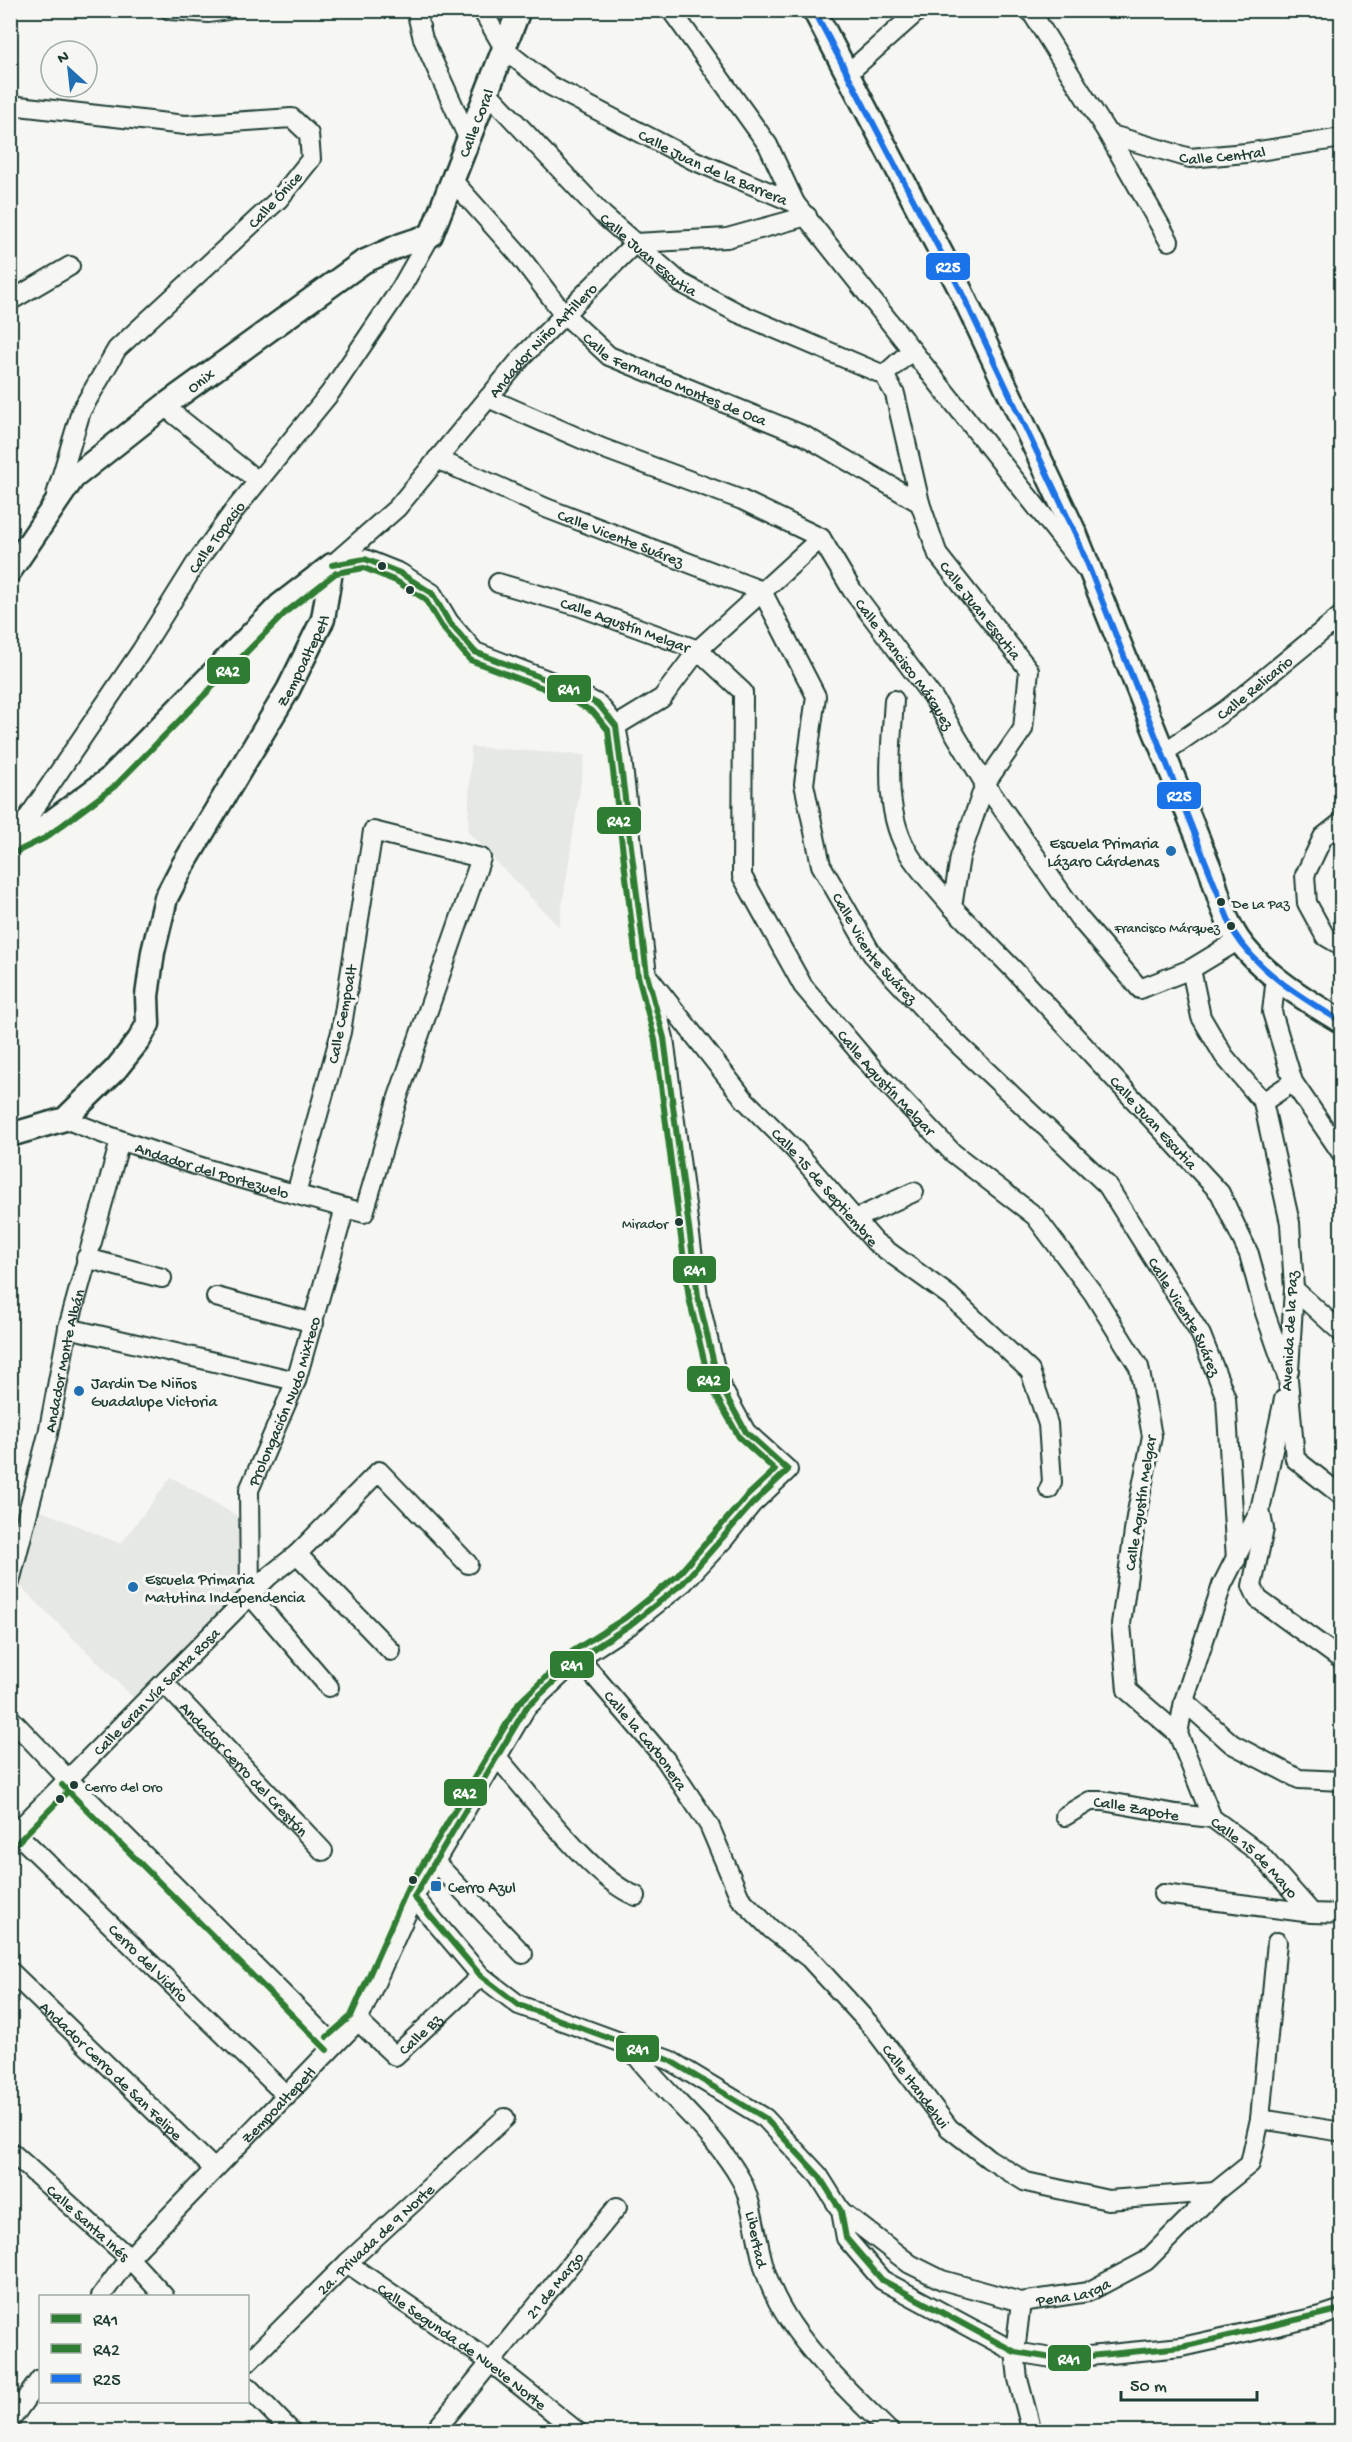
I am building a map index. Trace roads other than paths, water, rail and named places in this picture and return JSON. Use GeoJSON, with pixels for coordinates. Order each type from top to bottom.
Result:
{"type":"FeatureCollection","features":[{"type":"Feature","properties":{"kind":"street"},"geometry":{"type":"LineString","coordinates":[[170,10],[209,13],[228,10]]}},
{"type":"Feature","properties":{"kind":"street"},"geometry":{"type":"LineString","coordinates":[[416,10],[423,39],[469,140]]}},
{"type":"Feature","properties":{"kind":"street"},"geometry":{"type":"LineString","coordinates":[[482,10],[505,50]]}},
{"type":"Feature","properties":{"kind":"street","name":"Calle Coral"},"geometry":{"type":"LineString","coordinates":[[431,235],[519,10]]}},
{"type":"Feature","properties":{"kind":"street"},"geometry":{"type":"LineString","coordinates":[[635,243],[727,238],[801,210],[768,145],[671,10]]}},
{"type":"Feature","properties":{"kind":"street"},"geometry":{"type":"LineString","coordinates":[[814,10],[960,289],[1076,535],[1228,920],[1239,940],[1276,977],[1341,1022]]}},
{"type":"Feature","properties":{"kind":"street"},"geometry":{"type":"LineString","coordinates":[[847,74],[919,10]]}},
{"type":"Feature","properties":{"kind":"street"},"geometry":{"type":"LineString","coordinates":[[1030,10],[1108,134],[1169,241]]}},
{"type":"Feature","properties":{"kind":"street","name":"Calle Juan de la Barrera"},"geometry":{"type":"LineString","coordinates":[[505,50],[549,85],[693,160],[801,210],[1092,577]]}},
{"type":"Feature","properties":{"kind":"street","name":"Calle Juan Escutia"},"geometry":{"type":"LineString","coordinates":[[488,93],[603,214],[681,283],[738,313],[884,375],[895,394],[920,503],[938,555],[1029,670],[1023,729],[985,784],[960,857],[952,907]]}},
{"type":"Feature","properties":{"kind":"street","name":"Calle Ónice"},"geometry":{"type":"LineString","coordinates":[[10,105],[185,125],[292,118],[309,134],[310,142],[311,159],[279,199],[117,349],[81,411],[53,504]]}},
{"type":"Feature","properties":{"kind":"street","name":"Calle Central"},"geometry":{"type":"LineString","coordinates":[[1108,134],[1190,158],[1246,153],[1341,138]]}},
{"type":"Feature","properties":{"kind":"street","name":"Calle Fernando Montes de Oca"},"geometry":{"type":"LineString","coordinates":[[453,181],[518,254],[563,313],[609,356],[805,436],[920,503]]}},
{"type":"Feature","properties":{"kind":"street","name":"Onix"},"geometry":{"type":"LineString","coordinates":[[10,571],[53,504],[73,478],[164,406],[363,262],[401,244],[431,235]]}},
{"type":"Feature","properties":{"kind":"street","name":"Calle Topacio"},"geometry":{"type":"LineString","coordinates":[[10,844],[141,651],[196,563],[258,481],[330,393],[401,288],[431,235]]}},
{"type":"Feature","properties":{"kind":"street","name":"Andador Niño Artillero"},"geometry":{"type":"LineString","coordinates":[[332,565],[397,508],[488,398],[563,313],[635,243]]}},
{"type":"Feature","properties":{"kind":"street"},"geometry":{"type":"LineString","coordinates":[[10,302],[70,266]]}},
{"type":"Feature","properties":{"kind":"street"},"geometry":{"type":"LineString","coordinates":[[884,375],[912,350]]}},
{"type":"Feature","properties":{"kind":"street"},"geometry":{"type":"LineString","coordinates":[[10,844],[40,830],[109,779],[280,605],[332,565],[365,559],[400,573],[432,593],[449,622],[475,652],[568,688],[599,705],[616,726],[662,698],[698,650],[821,538],[742,500],[602,448],[488,398]]}},
{"type":"Feature","properties":{"kind":"street"},"geometry":{"type":"LineString","coordinates":[[164,406],[258,481]]}},
{"type":"Feature","properties":{"kind":"street","name":"Calle Vicente Suárez"},"geometry":{"type":"LineString","coordinates":[[437,459],[546,508],[762,591],[816,696],[804,784],[820,865],[872,954],[941,1028],[1107,1185],[1180,1297],[1201,1335],[1226,1398],[1236,1560]]}},
{"type":"Feature","properties":{"kind":"street","name":"Calle Francisco Márquez"},"geometry":{"type":"LineString","coordinates":[[821,538],[852,590],[934,699],[985,784],[1079,918],[1140,989],[1191,969],[1239,940]]}},
{"type":"Feature","properties":{"kind":"street","name":"Zempoaltepetl"},"geometry":{"type":"LineString","coordinates":[[10,1135],[65,1119],[116,1069],[139,1040],[148,1024],[147,996],[153,952],[166,898],[182,867],[288,690],[323,619],[332,565]]}},
{"type":"Feature","properties":{"kind":"street","name":"Calle Agustín Melgar"},"geometry":{"type":"LineString","coordinates":[[498,583],[578,606],[698,650],[743,692],[742,876],[803,986],[876,1072],[953,1153],[1035,1216],[1093,1293],[1139,1367],[1152,1436],[1136,1517],[1121,1624],[1128,1690],[1178,1734]]}},
{"type":"Feature","properties":{"kind":"street","name":"Calle Relicario"},"geometry":{"type":"LineString","coordinates":[[1162,754],[1227,709],[1341,615]]}},
{"type":"Feature","properties":{"kind":"street","name":"Calle Juan Escutia"},"geometry":{"type":"LineString","coordinates":[[894,700],[890,789],[897,822],[910,856],[952,907],[1015,971],[1220,1193],[1249,1254],[1265,1313],[1288,1379]]}},
{"type":"Feature","properties":{"kind":"street","name":"Zempoaltepetl"},"geometry":{"type":"LineString","coordinates":[[101,2295],[129,2258],[287,2096],[333,2044],[358,2021],[414,1897],[526,1708],[579,1658],[630,1625],[682,1583],[725,1538],[752,1504],[788,1470],[746,1432],[718,1381],[698,1296],[664,1038],[647,975],[622,758],[616,726]]}},
{"type":"Feature","properties":{"kind":"street"},"geometry":{"type":"LineString","coordinates":[[1341,822],[1323,837],[1305,875],[1307,903],[1325,936],[1341,945]]}},
{"type":"Feature","properties":{"kind":"street","name":"Calle Cempoalt"},"geometry":{"type":"LineString","coordinates":[[296,1194],[341,1032],[373,831],[481,858],[398,1097],[364,1213]]}},
{"type":"Feature","properties":{"kind":"street","name":"Avenida de la Paz"},"geometry":{"type":"LineString","coordinates":[[1184,1701],[1222,1585],[1260,1510],[1288,1379],[1294,1289],[1290,1223],[1263,1102],[1224,1056],[1201,1017],[1191,969]]}},
{"type":"Feature","properties":{"kind":"street","name":"Calle 15 de Septiembre"},"geometry":{"type":"LineString","coordinates":[[647,975],[745,1100],[795,1150],[876,1242],[950,1296],[1030,1371],[1048,1425],[1052,1482],[1049,1490]]}},
{"type":"Feature","properties":{"kind":"street"},"geometry":{"type":"LineString","coordinates":[[1276,977],[1272,1012],[1293,1082],[1341,1154]]}},
{"type":"Feature","properties":{"kind":"street"},"geometry":{"type":"LineString","coordinates":[[1263,1102],[1293,1082]]}},
{"type":"Feature","properties":{"kind":"street","name":"Andador del Portezuelo"},"geometry":{"type":"LineString","coordinates":[[65,1119],[120,1141],[364,1213]]}},
{"type":"Feature","properties":{"kind":"street","name":"Andador Monte Albán"},"geometry":{"type":"LineString","coordinates":[[10,1582],[48,1434],[68,1328],[120,1141]]}},
{"type":"Feature","properties":{"kind":"street"},"geometry":{"type":"LineString","coordinates":[[855,1219],[914,1192]]}},
{"type":"Feature","properties":{"kind":"street","name":"Prolongación Nudo Mixteco"},"geometry":{"type":"LineString","coordinates":[[250,1595],[249,1490],[296,1381],[345,1208]]}},
{"type":"Feature","properties":{"kind":"street"},"geometry":{"type":"LineString","coordinates":[[86,1258],[162,1278]]}},
{"type":"Feature","properties":{"kind":"street"},"geometry":{"type":"LineString","coordinates":[[1294,1289],[1341,1333]]}},
{"type":"Feature","properties":{"kind":"street"},"geometry":{"type":"LineString","coordinates":[[216,1298],[314,1323]]}},
{"type":"Feature","properties":{"kind":"street"},"geometry":{"type":"LineString","coordinates":[[68,1328],[296,1381]]}},
{"type":"Feature","properties":{"kind":"street"},"geometry":{"type":"LineString","coordinates":[[1288,1379],[1295,1459],[1341,1496]]}},
{"type":"Feature","properties":{"kind":"street","name":"Calle Gran Vía Santa Rosa"},"geometry":{"type":"LineString","coordinates":[[12,1833],[165,1684],[268,1577],[297,1554],[379,1471],[468,1564]]}},
{"type":"Feature","properties":{"kind":"street"},"geometry":{"type":"LineString","coordinates":[[1260,1510],[1264,1529],[1252,1586],[1258,1599],[1341,1660]]}},
{"type":"Feature","properties":{"kind":"street"},"geometry":{"type":"LineString","coordinates":[[297,1554],[391,1651]]}},
{"type":"Feature","properties":{"kind":"street"},"geometry":{"type":"LineString","coordinates":[[250,1595],[330,1687]]}},
{"type":"Feature","properties":{"kind":"street","name":"Calle la Carbonera"},"geometry":{"type":"LineString","coordinates":[[579,1658],[665,1759],[709,1826]]}},
{"type":"Feature","properties":{"kind":"street","name":"Andador Cerro del Crestón"},"geometry":{"type":"LineString","coordinates":[[165,1684],[322,1851]]}},
{"type":"Feature","properties":{"kind":"street"},"geometry":{"type":"LineString","coordinates":[[1178,1734],[1184,1701]]}},
{"type":"Feature","properties":{"kind":"street"},"geometry":{"type":"LineString","coordinates":[[1184,1701],[1232,1744],[1299,1779],[1341,1780]]}},
{"type":"Feature","properties":{"kind":"street"},"geometry":{"type":"LineString","coordinates":[[10,1718],[333,2044]]}},
{"type":"Feature","properties":{"kind":"street","name":"Calle 15 de Mayo"},"geometry":{"type":"LineString","coordinates":[[1178,1734],[1212,1818],[1258,1852],[1312,1913],[1341,1914]]}},
{"type":"Feature","properties":{"kind":"street"},"geometry":{"type":"LineString","coordinates":[[497,1757],[585,1857],[619,1889],[636,1896]]}},
{"type":"Feature","properties":{"kind":"street","name":"Calle Zapote"},"geometry":{"type":"LineString","coordinates":[[1065,1816],[1090,1801],[1103,1800],[1176,1815],[1212,1818]]}},
{"type":"Feature","properties":{"kind":"street","name":"Calle Itandehui"},"geometry":{"type":"LineString","coordinates":[[709,1826],[740,1898],[771,1929],[809,1958],[874,2029],[949,2128],[989,2159],[1026,2182],[1108,2200],[1215,2192]]}},
{"type":"Feature","properties":{"kind":"street","name":"Cerro del Vidrio"},"geometry":{"type":"LineString","coordinates":[[12,1833],[287,2096]]}},
{"type":"Feature","properties":{"kind":"street"},"geometry":{"type":"LineString","coordinates":[[435,1862],[523,1954]]}},
{"type":"Feature","properties":{"kind":"street"},"geometry":{"type":"LineString","coordinates":[[1163,1894],[1312,1913]]}},
{"type":"Feature","properties":{"kind":"street"},"geometry":{"type":"LineString","coordinates":[[414,1897],[481,1976],[519,2005],[669,2060],[765,2118],[797,2150],[841,2211],[846,2238],[882,2280],[1015,2352],[1058,2359],[1182,2347],[1341,2309]]}},
{"type":"Feature","properties":{"kind":"street"},"geometry":{"type":"LineString","coordinates":[[1277,1942],[1260,2119],[1341,2132]]}},
{"type":"Feature","properties":{"kind":"street","name":"Andador Cerro de San Felipe"},"geometry":{"type":"LineString","coordinates":[[10,1971],[214,2169]]}},
{"type":"Feature","properties":{"kind":"street","name":"Calle Bz"},"geometry":{"type":"LineString","coordinates":[[358,2021],[395,2056],[481,1976]]}},
{"type":"Feature","properties":{"kind":"street","name":"Libertad"},"geometry":{"type":"LineString","coordinates":[[628,2045],[644,2068],[722,2148],[743,2183],[767,2278],[791,2325],[849,2392],[890,2432]]}},
{"type":"Feature","properties":{"kind":"street","name":"2a. Privada de 9 Norte"},"geometry":{"type":"LineString","coordinates":[[249,2361],[347,2263],[506,2118]]}},
{"type":"Feature","properties":{"kind":"street","name":"Pena Larga"},"geometry":{"type":"LineString","coordinates":[[841,2211],[910,2265],[942,2280],[1021,2302],[1088,2292],[1146,2261],[1215,2192],[1250,2164],[1260,2119]]}},
{"type":"Feature","properties":{"kind":"street","name":"Calle Santa Inés"},"geometry":{"type":"LineString","coordinates":[[10,2151],[129,2258],[163,2295]]}},
{"type":"Feature","properties":{"kind":"street","name":"21 de Marzo"},"geometry":{"type":"LineString","coordinates":[[434,2432],[489,2361],[617,2207]]}},
{"type":"Feature","properties":{"kind":"street","name":"Calle Segunda de Nueve Norte"},"geometry":{"type":"LineString","coordinates":[[347,2263],[489,2361],[578,2432]]}},
{"type":"Feature","properties":{"kind":"street"},"geometry":{"type":"LineString","coordinates":[[1021,2302],[1015,2352],[1018,2379],[1032,2432]]}},
{"type":"Feature","properties":{"kind":"street"},"geometry":{"type":"LineString","coordinates":[[10,2421],[39,2380]]}},
{"type":"Feature","properties":{"kind":"street"},"geometry":{"type":"LineString","coordinates":[[249,2388],[292,2432]]}},
{"type":"Feature","properties":{"kind":"place","name":"Escuela Primaria Lázaro Cárdenas"},"geometry":{"type":"Point","coordinates":[1171,851]}},
{"type":"Feature","properties":{"kind":"place","name":"De La Paz"},"geometry":{"type":"Point","coordinates":[1221,902]}},
{"type":"Feature","properties":{"kind":"place","name":"Francisco Márquez"},"geometry":{"type":"Point","coordinates":[1231,926]}},
{"type":"Feature","properties":{"kind":"place","name":"Mirador"},"geometry":{"type":"Point","coordinates":[679,1222]}},
{"type":"Feature","properties":{"kind":"place","name":"Jardin De Niños Guadalupe Victoria"},"geometry":{"type":"Point","coordinates":[79,1391]}},
{"type":"Feature","properties":{"kind":"place","name":"Escuela Primaria Matutina Independencia"},"geometry":{"type":"Point","coordinates":[133,1587]}},
{"type":"Feature","properties":{"kind":"place","name":"Cerro del Oro"},"geometry":{"type":"Point","coordinates":[74,1785]}},
{"type":"Feature","properties":{"kind":"place","name":"Cerro Azul"},"geometry":{"type":"Point","coordinates":[436,1886]}}]}
